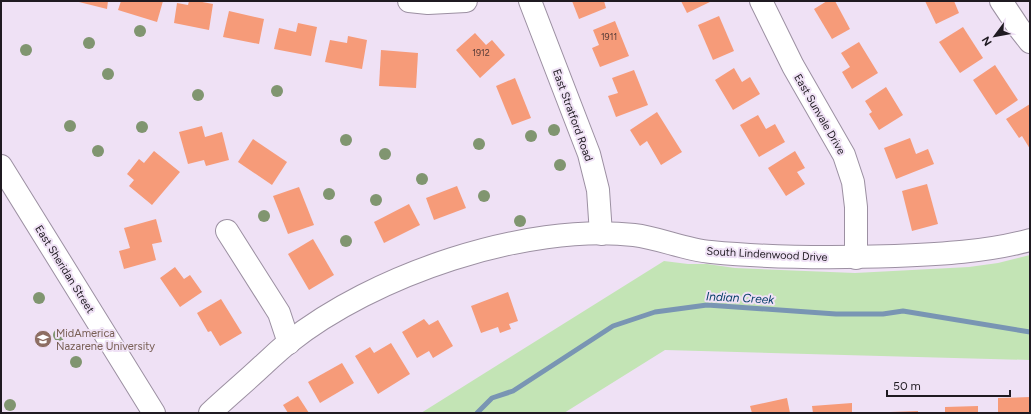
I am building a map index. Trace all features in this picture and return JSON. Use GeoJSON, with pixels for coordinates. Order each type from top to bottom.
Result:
{"type":"FeatureCollection","features":[{"type":"Feature","properties":{"kind":"street"},"geometry":{"type":"LineString","coordinates":[[409,1],[428,3],[466,1]]}},
{"type":"Feature","properties":{"kind":"street","name":"East Stratford Road"},"geometry":{"type":"LineString","coordinates":[[530,1],[589,154],[598,190],[601,234]]}},
{"type":"Feature","properties":{"kind":"street","name":"East Sunvale Drive"},"geometry":{"type":"LineString","coordinates":[[761,1],[793,66],[844,155],[854,188],[856,207],[856,258]]}},
{"type":"Feature","properties":{"kind":"street"},"geometry":{"type":"LineString","coordinates":[[1002,1],[1030,42]]}},
{"type":"Feature","properties":{"kind":"street","name":"East Sheridan Street"},"geometry":{"type":"LineString","coordinates":[[1,166],[154,413]]}},
{"type":"Feature","properties":{"kind":"street"},"geometry":{"type":"LineString","coordinates":[[227,231],[279,313],[289,343]]}},
{"type":"Feature","properties":{"kind":"street","name":"South Lindenwood Drive"},"geometry":{"type":"LineString","coordinates":[[210,413],[289,343],[333,313],[385,285],[455,258],[518,242],[562,234],[634,235],[708,252],[815,258],[856,258],[963,252],[1008,246],[1030,240]]}},
{"type":"Feature","properties":{"kind":"green space"},"geometry":{"type":"Polygon","coordinates":[[[1030,255],[1030,360],[665,350],[564,413],[421,413],[664,261],[688,264],[707,264],[735,268],[855,273],[969,267],[998,263],[1030,255]]]}},
{"type":"Feature","properties":{"kind":"building"},"geometry":{"type":"Polygon","coordinates":[[[75,1],[108,1],[107,9],[75,1]]]}},
{"type":"Feature","properties":{"kind":"building"},"geometry":{"type":"Polygon","coordinates":[[[121,1],[163,1],[157,22],[118,10],[121,1]]]}},
{"type":"Feature","properties":{"kind":"building"},"geometry":{"type":"Polygon","coordinates":[[[189,1],[213,4],[209,30],[174,23],[177,3],[188,5],[189,1]]]}},
{"type":"Feature","properties":{"kind":"building"},"geometry":{"type":"Polygon","coordinates":[[[572,1],[604,1],[606,8],[579,19],[572,1]]]}},
{"type":"Feature","properties":{"kind":"building"},"geometry":{"type":"Polygon","coordinates":[[[681,1],[712,1],[687,13],[681,1]]]}},
{"type":"Feature","properties":{"kind":"building"},"geometry":{"type":"Polygon","coordinates":[[[827,1],[835,1],[850,29],[832,39],[814,9],[827,1]]]}},
{"type":"Feature","properties":{"kind":"building"},"geometry":{"type":"Polygon","coordinates":[[[925,1],[954,1],[959,13],[936,24],[925,1]]]}},
{"type":"Feature","properties":{"kind":"building"},"geometry":{"type":"Polygon","coordinates":[[[229,11],[264,19],[259,44],[223,37],[229,11]]]}},
{"type":"Feature","properties":{"kind":"building"},"geometry":{"type":"Polygon","coordinates":[[[719,16],[734,51],[713,60],[698,25],[719,16]]]}},
{"type":"Feature","properties":{"kind":"building"},"geometry":{"type":"Polygon","coordinates":[[[615,21],[629,56],[600,67],[592,48],[599,45],[593,30],[615,21]]]}},
{"type":"Feature","properties":{"kind":"building"},"geometry":{"type":"Polygon","coordinates":[[[298,23],[317,27],[311,56],[274,49],[279,28],[296,32],[298,23]]]}},
{"type":"Feature","properties":{"kind":"building"},"geometry":{"type":"Polygon","coordinates":[[[963,27],[983,58],[960,73],[939,42],[963,27]]]}},
{"type":"Feature","properties":{"kind":"building"},"geometry":{"type":"Polygon","coordinates":[[[475,33],[486,45],[492,40],[505,55],[480,78],[456,50],[475,33]]]}},
{"type":"Feature","properties":{"kind":"building"},"geometry":{"type":"Polygon","coordinates":[[[348,36],[367,40],[362,69],[325,62],[330,40],[347,43],[348,36]]]}},
{"type":"Feature","properties":{"kind":"building"},"geometry":{"type":"Polygon","coordinates":[[[859,42],[878,73],[852,89],[842,72],[850,67],[841,53],[859,42]]]}},
{"type":"Feature","properties":{"kind":"building"},"geometry":{"type":"Polygon","coordinates":[[[381,50],[418,53],[416,88],[379,86],[381,50]]]}},
{"type":"Feature","properties":{"kind":"building"},"geometry":{"type":"Polygon","coordinates":[[[995,65],[1018,100],[996,115],[973,80],[995,65]]]}},
{"type":"Feature","properties":{"kind":"building"},"geometry":{"type":"Polygon","coordinates":[[[734,68],[742,82],[750,77],[760,94],[733,110],[715,80],[734,68]]]}},
{"type":"Feature","properties":{"kind":"building"},"geometry":{"type":"Polygon","coordinates":[[[634,70],[648,105],[616,117],[608,96],[618,93],[612,78],[634,70]]]}},
{"type":"Feature","properties":{"kind":"building"},"geometry":{"type":"Polygon","coordinates":[[[515,78],[531,118],[512,125],[496,86],[515,78]]]}},
{"type":"Feature","properties":{"kind":"building"},"geometry":{"type":"Polygon","coordinates":[[[886,87],[903,115],[879,130],[869,114],[872,112],[865,101],[886,87]]]}},
{"type":"Feature","properties":{"kind":"building"},"geometry":{"type":"Polygon","coordinates":[[[1030,104],[1030,149],[1022,136],[1019,138],[1006,119],[1030,104]]]}},
{"type":"Feature","properties":{"kind":"building"},"geometry":{"type":"Polygon","coordinates":[[[657,112],[682,152],[661,165],[647,141],[640,146],[630,130],[657,112]]]}},
{"type":"Feature","properties":{"kind":"building"},"geometry":{"type":"Polygon","coordinates":[[[758,115],[766,129],[775,124],[785,142],[759,157],[740,125],[758,115]]]}},
{"type":"Feature","properties":{"kind":"building"},"geometry":{"type":"Polygon","coordinates":[[[202,126],[205,137],[222,132],[229,160],[206,166],[204,160],[188,164],[179,132],[202,126]]]}},
{"type":"Feature","properties":{"kind":"building"},"geometry":{"type":"Polygon","coordinates":[[[910,138],[916,154],[928,149],[934,164],[896,179],[884,148],[910,138]]]}},
{"type":"Feature","properties":{"kind":"building"},"geometry":{"type":"Polygon","coordinates":[[[253,139],[287,162],[272,185],[238,162],[253,139]]]}},
{"type":"Feature","properties":{"kind":"building"},"geometry":{"type":"Polygon","coordinates":[[[154,151],[180,172],[152,205],[129,186],[134,180],[127,174],[139,159],[144,163],[154,151]]]}},
{"type":"Feature","properties":{"kind":"building"},"geometry":{"type":"Polygon","coordinates":[[[795,151],[805,168],[797,172],[805,184],[786,196],[768,168],[795,151]]]}},
{"type":"Feature","properties":{"kind":"building"},"geometry":{"type":"Polygon","coordinates":[[[927,184],[938,224],[912,231],[902,191],[927,184]]]}},
{"type":"Feature","properties":{"kind":"building"},"geometry":{"type":"Polygon","coordinates":[[[457,186],[466,208],[434,220],[426,198],[457,186]]]}},
{"type":"Feature","properties":{"kind":"building"},"geometry":{"type":"Polygon","coordinates":[[[299,187],[314,225],[288,234],[273,196],[299,187]]]}},
{"type":"Feature","properties":{"kind":"building"},"geometry":{"type":"Polygon","coordinates":[[[409,204],[420,225],[384,243],[374,222],[409,204]]]}},
{"type":"Feature","properties":{"kind":"building"},"geometry":{"type":"Polygon","coordinates":[[[156,219],[162,242],[152,244],[156,260],[124,269],[119,251],[130,248],[124,228],[156,219]]]}},
{"type":"Feature","properties":{"kind":"building"},"geometry":{"type":"Polygon","coordinates":[[[313,239],[334,275],[309,290],[288,254],[313,239]]]}},
{"type":"Feature","properties":{"kind":"building"},"geometry":{"type":"Polygon","coordinates":[[[175,267],[184,279],[190,275],[202,292],[180,307],[160,278],[175,267]]]}},
{"type":"Feature","properties":{"kind":"building"},"geometry":{"type":"Polygon","coordinates":[[[508,292],[518,321],[509,324],[511,329],[500,333],[498,327],[481,333],[471,306],[508,292]]]}},
{"type":"Feature","properties":{"kind":"building"},"geometry":{"type":"Polygon","coordinates":[[[221,299],[242,333],[220,346],[211,331],[208,332],[197,313],[221,299]]]}},
{"type":"Feature","properties":{"kind":"building"},"geometry":{"type":"Polygon","coordinates":[[[424,319],[429,325],[438,320],[453,346],[433,358],[429,351],[417,358],[402,332],[424,319]]]}},
{"type":"Feature","properties":{"kind":"building"},"geometry":{"type":"Polygon","coordinates":[[[391,343],[410,374],[378,394],[355,356],[370,347],[374,353],[391,343]]]}},
{"type":"Feature","properties":{"kind":"building"},"geometry":{"type":"Polygon","coordinates":[[[342,363],[354,383],[320,403],[308,382],[342,363]]]}},
{"type":"Feature","properties":{"kind":"building"},"geometry":{"type":"Polygon","coordinates":[[[298,396],[309,413],[288,413],[283,405],[298,396]]]}},
{"type":"Feature","properties":{"kind":"building"},"geometry":{"type":"Polygon","coordinates":[[[1030,397],[1030,413],[998,413],[998,398],[1030,397]]]}},
{"type":"Feature","properties":{"kind":"building"},"geometry":{"type":"Polygon","coordinates":[[[787,398],[790,413],[752,413],[750,406],[787,398]]]}},
{"type":"Feature","properties":{"kind":"building"},"geometry":{"type":"Polygon","coordinates":[[[852,403],[852,413],[813,413],[812,406],[852,403]]]}},
{"type":"Feature","properties":{"kind":"building"},"geometry":{"type":"Polygon","coordinates":[[[978,406],[978,413],[945,413],[945,407],[978,406]]]}},
{"type":"Feature","properties":{"kind":"building"},"geometry":{"type":"Polygon","coordinates":[[[918,411],[918,413],[890,413],[890,412],[918,411]]]}},
{"type":"Feature","properties":{"kind":"waterway","name":"Indian Creek"},"geometry":{"type":"LineString","coordinates":[[477,413],[492,398],[513,391],[613,326],[655,312],[707,305],[836,314],[883,314],[903,311],[1030,332]]}},
{"type":"Feature","properties":{"kind":"place","name":"MidAmerica Nazarene University"},"geometry":{"type":"Point","coordinates":[43,339]}}]}
